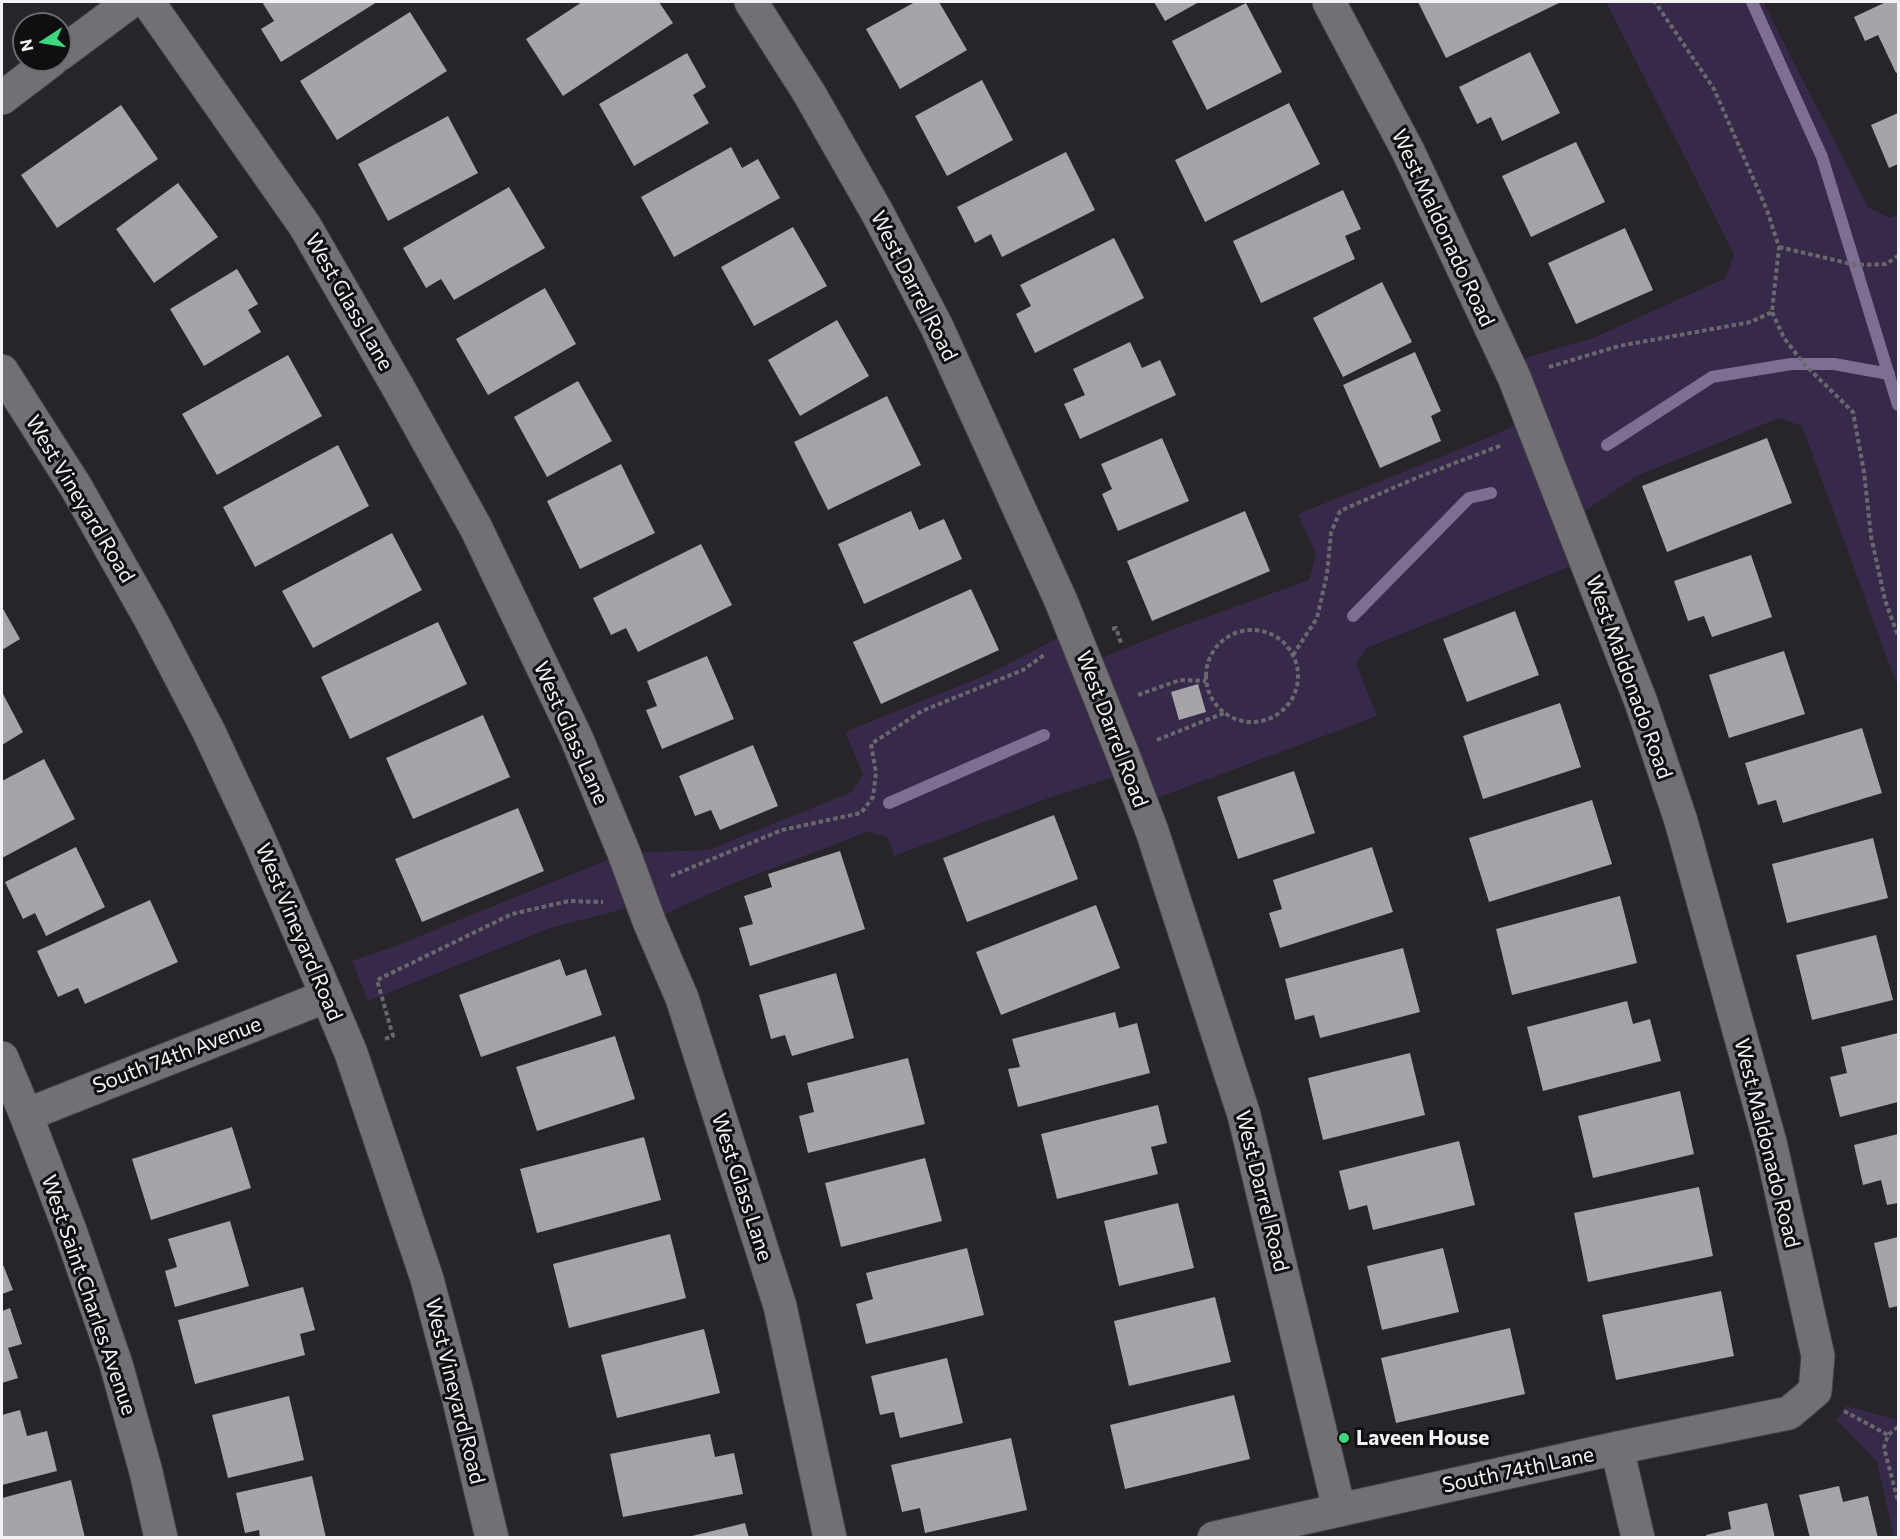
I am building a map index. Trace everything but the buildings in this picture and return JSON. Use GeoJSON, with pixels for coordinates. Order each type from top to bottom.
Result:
{"type":"FeatureCollection","features":[{"type":"Feature","properties":{"kind":"street"},"geometry":{"type":"LineString","coordinates":[[72,45],[130,2]]}},
{"type":"Feature","properties":{"kind":"street","name":"West Glass Lane"},"geometry":{"type":"LineString","coordinates":[[148,2],[305,226],[476,528],[576,737],[682,998],[780,1306],[830,1538]]}},
{"type":"Feature","properties":{"kind":"street","name":"West Darrel Road"},"geometry":{"type":"LineString","coordinates":[[751,2],[809,93],[932,317],[1061,601],[1123,755],[1152,831],[1244,1115],[1339,1509]]}},
{"type":"Feature","properties":{"kind":"street","name":"West Maldonado Road"},"geometry":{"type":"LineString","coordinates":[[1329,2],[1408,150],[1514,377],[1641,702],[1681,821],[1771,1146],[1818,1356],[1815,1390]]}},
{"type":"Feature","properties":{"kind":"street"},"geometry":{"type":"LineString","coordinates":[[2,98],[36,72]]}},
{"type":"Feature","properties":{"kind":"street","name":"West Vineyard Road"},"geometry":{"type":"LineString","coordinates":[[2,370],[76,487],[152,622],[209,732],[254,828],[351,1053],[427,1279],[492,1538]]}},
{"type":"Feature","properties":{"kind":"street","name":"South 74th Avenue"},"geometry":{"type":"LineString","coordinates":[[26,1114],[327,996]]}},
{"type":"Feature","properties":{"kind":"street","name":"West Saint Charles Avenue"},"geometry":{"type":"LineString","coordinates":[[2,1058],[71,1233],[116,1364],[146,1472],[161,1538]]}},
{"type":"Feature","properties":{"kind":"street","name":"South 74th Lane"},"geometry":{"type":"LineString","coordinates":[[1214,1538],[1617,1448],[1789,1413],[1815,1390]]}},
{"type":"Feature","properties":{"kind":"street"},"geometry":{"type":"LineString","coordinates":[[1617,1448],[1638,1538]]}},
{"type":"Feature","properties":{"kind":"path"},"geometry":{"type":"LineString","coordinates":[[1655,2],[1714,89],[1767,210],[1779,247],[1772,312],[1784,338],[1804,364],[1853,412],[1864,472],[1871,536],[1885,600],[1899,636]]}},
{"type":"Feature","properties":{"kind":"path"},"geometry":{"type":"LineString","coordinates":[[1779,247],[1856,265],[1886,264],[1899,256]]}},
{"type":"Feature","properties":{"kind":"path"},"geometry":{"type":"LineString","coordinates":[[1514,377],[1619,346],[1751,322],[1772,312]]}},
{"type":"Feature","properties":{"kind":"path"},"geometry":{"type":"LineString","coordinates":[[1293,655],[1317,618],[1327,574],[1331,533],[1340,511],[1416,478],[1502,445],[1498,435]]}},
{"type":"Feature","properties":{"kind":"path"},"geometry":{"type":"LineString","coordinates":[[351,1053],[393,1036],[377,980],[512,914],[569,902],[614,903],[676,874],[782,830],[861,813],[873,797],[876,773],[871,744],[922,711],[1023,670],[1050,651],[1076,639],[1116,628],[1123,650]]}},
{"type":"Feature","properties":{"kind":"path"},"geometry":{"type":"LineString","coordinates":[[1242,630],[1262,630],[1279,637],[1293,655],[1299,673],[1297,689],[1283,712],[1268,721],[1243,722],[1224,713],[1215,704],[1206,681],[1209,658],[1219,642],[1242,630]]}},
{"type":"Feature","properties":{"kind":"path"},"geometry":{"type":"LineString","coordinates":[[1138,695],[1180,680],[1206,681]]}},
{"type":"Feature","properties":{"kind":"path"},"geometry":{"type":"LineString","coordinates":[[1123,755],[1224,713]]}},
{"type":"Feature","properties":{"kind":"path"},"geometry":{"type":"LineString","coordinates":[[1815,1390],[1849,1415],[1888,1435]]}},
{"type":"Feature","properties":{"kind":"path"},"geometry":{"type":"LineString","coordinates":[[1899,1427],[1888,1435],[1884,1448],[1899,1501]]}},
{"type":"Feature","properties":{"kind":"shaded area"},"geometry":{"type":"Polygon","coordinates":[[[1606,2],[1763,2],[1868,207],[1890,218],[1898,214],[1898,688],[1802,426],[1779,418],[1637,476],[1580,514],[1599,555],[1367,648],[1356,663],[1377,716],[1141,804],[1129,772],[1043,800],[894,856],[888,838],[869,831],[734,883],[649,921],[642,904],[551,928],[368,1001],[352,961],[393,947],[624,853],[708,850],[852,792],[863,774],[845,732],[991,673],[1073,630],[1087,664],[1171,630],[1309,580],[1316,554],[1298,514],[1531,419],[1508,363],[1593,338],[1726,278],[1734,254],[1606,2]]]}},
{"type":"Feature","properties":{"kind":"shaded area"},"geometry":{"type":"Polygon","coordinates":[[[1846,1406],[1898,1420],[1898,1537],[1894,1537],[1877,1462],[1837,1420],[1846,1406]]]}},
{"type":"Feature","properties":{"kind":"waterway"},"geometry":{"type":"LineString","coordinates":[[1752,2],[1822,157],[1898,405]]}},
{"type":"Feature","properties":{"kind":"waterway"},"geometry":{"type":"LineString","coordinates":[[1607,445],[1712,377],[1791,364],[1834,364],[1889,374]]}},
{"type":"Feature","properties":{"kind":"waterway"},"geometry":{"type":"LineString","coordinates":[[1353,616],[1469,498],[1491,493]]}},
{"type":"Feature","properties":{"kind":"waterway"},"geometry":{"type":"LineString","coordinates":[[889,803],[1044,735]]}},
{"type":"Feature","properties":{"kind":"place","name":"Laveen House"},"geometry":{"type":"Point","coordinates":[1344,1438]}}]}
